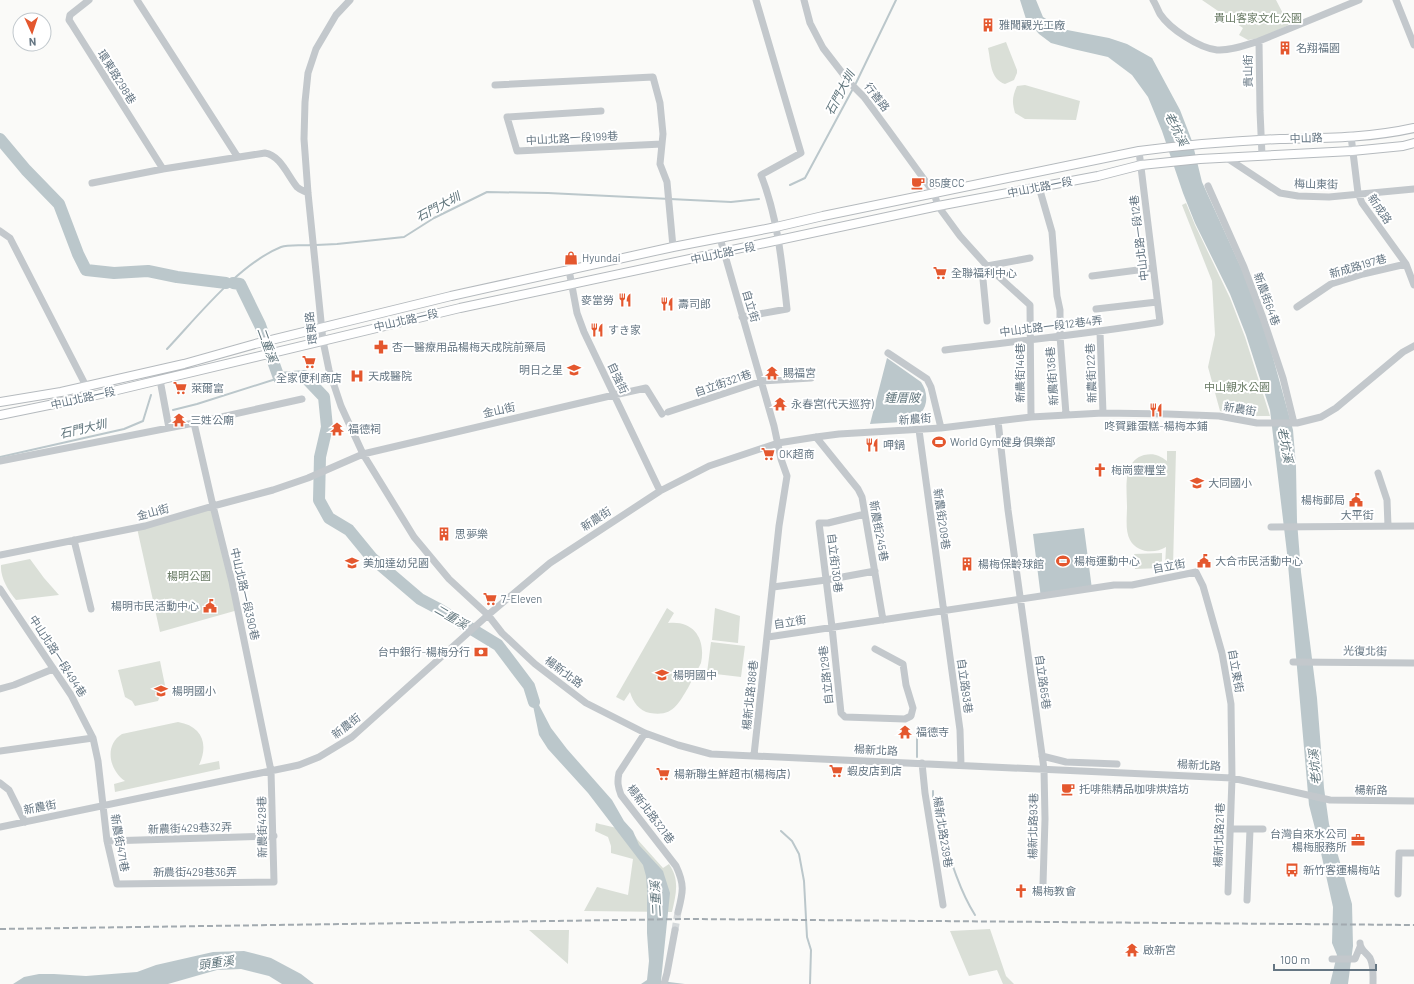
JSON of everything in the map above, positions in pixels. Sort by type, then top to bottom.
[{"type":"main road","name":"中山路","points":[[1166,148],[1262,140],[1351,136],[1414,128]]},
{"type":"main road","name":"中山路","points":[[1171,161],[1352,151],[1403,146],[1414,143]]},
{"type":"main road","name":"中山北路一段","points":[[3,402],[86,386],[184,364],[255,344],[451,296],[673,247],[776,228],[823,216],[934,193],[1139,152],[1166,148]]},
{"type":"main road","name":"中山北路一段","points":[[4,414],[88,397],[460,308],[938,206],[1098,176],[1141,165],[1171,161]]},
{"type":"main road","points":[[3,402],[4,414]]},
{"type":"street","name":"環東路298巷","points":[[89,0],[70,15],[71,23],[163,169]]},
{"type":"street","points":[[137,0],[237,156]]},
{"type":"street","name":"環東路","points":[[350,0],[336,15],[316,49],[308,73],[305,102],[304,139],[308,194],[323,341],[329,370],[341,406],[363,454],[414,537],[449,579],[488,615]]},
{"type":"street","points":[[742,317],[787,309],[779,241],[767,189],[761,175],[801,153],[756,0]]},
{"type":"street","name":"行善路","points":[[804,0],[810,23],[819,42],[857,89],[934,193],[938,206],[960,236],[987,266],[1030,305]]},
{"type":"street","name":"貴山街","points":[[1153,0],[1161,15],[1172,26],[1199,45],[1217,50],[1259,42],[1262,155]]},
{"type":"street","points":[[1259,42],[1359,0]]},
{"type":"street","points":[[1396,0],[1414,45]]},
{"type":"street","points":[[494,85],[653,77],[660,103],[663,134],[660,164],[669,192],[673,247]]},
{"type":"street","name":"中山北路一段199巷","points":[[600,111],[507,117],[517,151],[662,144]]},
{"type":"street","name":"新成路","points":[[1351,136],[1358,194],[1362,203],[1406,264],[1414,285]]},
{"type":"street","name":"中山北路一段12巷","points":[[1139,152],[1160,322]]},
{"type":"street","points":[[92,183],[237,156],[265,153],[276,158],[299,188],[308,194]]},
{"type":"street","name":"梅山東街","points":[[1227,158],[1280,193],[1298,196],[1329,197],[1414,189]]},
{"type":"street","name":"新農街64巷","points":[[1208,186],[1244,267],[1263,318],[1283,378],[1294,423]]},
{"type":"street","name":"新農街136巷","points":[[1039,187],[1052,232],[1057,296],[1060,310],[1060,336],[1066,414]]},
{"type":"street","points":[[0,231],[10,238],[86,386],[88,397]]},
{"type":"street","name":"自立街","points":[[720,238],[762,382],[781,459],[787,476],[779,526],[768,637],[1114,585],[1132,585],[1196,572]]},
{"type":"street","points":[[987,321],[982,270],[987,266],[1030,258]]},
{"type":"street","name":"新成路197巷","points":[[1297,307],[1331,284],[1363,274],[1406,264]]},
{"type":"street","points":[[1092,276],[1153,268]]},
{"type":"street","name":"自強街","points":[[569,270],[577,313],[584,332],[660,491]]},
{"type":"street","points":[[1096,309],[1157,302]]},
{"type":"street","name":"新農街146巷","points":[[1030,305],[1031,417]]},
{"type":"street","name":"中山北路一段12巷4弄","points":[[945,350],[1100,332],[1160,322]]},
{"type":"street","name":"新農街122巷","points":[[1100,332],[1103,413]]},
{"type":"street","points":[[1294,423],[1321,417],[1336,408],[1403,352],[1414,346]]},
{"type":"street","points":[[888,353],[927,379],[931,387],[941,428]]},
{"type":"street","name":"自立街321巷","points":[[665,413],[762,382],[811,378]]},
{"type":"street","points":[[160,380],[161,392],[169,428]]},
{"type":"street","name":"金山街","points":[[0,555],[145,526],[273,490],[308,478],[363,454],[646,388],[665,413]]},
{"type":"street","points":[[0,461],[194,423],[302,399]]},
{"type":"street","name":"新農街","points":[[0,827],[299,765],[319,757],[352,737],[488,615],[550,562],[660,491],[709,466],[778,443],[839,434],[920,430],[1066,414],[1103,413],[1219,416],[1257,423],[1294,423]]},
{"type":"street","name":"自立路65巷","points":[[998,421],[1008,510],[1044,769]]},
{"type":"street","name":"中山北路一段390巷","points":[[194,423],[232,582],[271,770]]},
{"type":"street","name":"新農街209巷","points":[[920,430],[944,610]]},
{"type":"street","name":"新農街245巷","points":[[816,437],[858,489],[862,498],[883,620]]},
{"type":"street","points":[[1378,473],[1387,500],[1388,526]]},
{"type":"street","name":"自立街130巷","points":[[832,627],[819,523],[828,523],[865,514]]},
{"type":"street","name":"大平街","points":[[1271,527],[1414,526]]},
{"type":"street","points":[[74,540],[91,609]]},
{"type":"street","points":[[773,587],[826,580],[875,571]]},
{"type":"street","name":"自立東街","points":[[1196,572],[1203,586],[1222,653],[1231,704],[1232,778]]},
{"type":"street","name":"中山北路一段494巷","points":[[0,589],[71,695],[93,738],[98,761],[103,806]]},
{"type":"street","name":"自立路93巷","points":[[944,610],[960,730],[961,765]]},
{"type":"street","name":"楊新北路","points":[[488,615],[502,633],[535,664],[586,703],[645,733],[678,745],[711,754],[1232,778],[1304,795],[1328,799]]},
{"type":"street","name":"自立路129巷","points":[[832,627],[841,713],[845,717],[896,720],[905,719],[911,716],[913,708],[906,685],[902,664],[875,649]]},
{"type":"street","name":"楊新北路188巷","points":[[754,755],[768,637]]},
{"type":"street","name":"光復北街","points":[[1295,662],[1414,663]]},
{"type":"street","points":[[0,689],[54,669]]},
{"type":"street","name":"楊新北路321巷","points":[[645,733],[619,773],[617,780],[618,787],[621,795],[676,866],[682,880],[682,892],[678,912]]},
{"type":"street","points":[[0,751],[93,738]]},
{"type":"street","points":[[1042,756],[1066,762],[1117,764]]},
{"type":"street","name":"楊新北路239巷","points":[[922,763],[925,793],[943,905]]},
{"type":"street","name":"楊新北路93巷","points":[[1043,884],[1045,819],[1044,769]]},
{"type":"street","name":"新農街429巷","points":[[271,770],[274,836],[274,882]]},
{"type":"street","name":"楊新北路21巷","points":[[1228,892],[1232,778]]},
{"type":"street","points":[[0,783],[9,790],[25,822]]},
{"type":"street","name":"楊新路","points":[[1328,799],[1414,801]]},
{"type":"street","name":"新農街471巷","points":[[103,806],[107,841],[117,884]]},
{"type":"street","points":[[1230,829],[1264,829]]},
{"type":"street","points":[[1247,900],[1250,830]]},
{"type":"street","name":"新農街429巷32弄","points":[[107,841],[274,836]]},
{"type":"street","points":[[1398,894],[1399,853],[1414,853]]},
{"type":"street","name":"新農街429巷36弄","points":[[117,884],[274,882]]},
{"type":"street","points":[[664,984],[675,930]]},
{"type":"street","points":[[1332,959],[1355,959],[1360,945],[1370,958],[1373,984]]},
{"type":"green space","name":"貴山客家文化公園","points":[[1202,0],[1276,0],[1289,25],[1260,38],[1248,40],[1239,35],[1243,28]]},
{"type":"green space","points":[[1006,42],[1017,73],[1014,80],[1005,84],[1000,82],[994,74],[988,48]]},
{"type":"green space","points":[[1025,85],[1080,101],[1076,120],[1025,119],[1015,113],[1013,96],[1015,90],[1017,86]]},
{"type":"green space","name":"中山親水公園","points":[[1186,203],[1230,298],[1245,337],[1270,416],[1250,416],[1220,411],[1208,367],[1215,335],[1212,281],[1182,205]]},
{"type":"green space","points":[[1167,451],[1176,451],[1173,567],[1165,567],[1166,547],[1157,551],[1142,550],[1133,544],[1127,532],[1127,477],[1132,463],[1137,458],[1148,454],[1156,455],[1167,461]]},
{"type":"green space","name":"楊明公園","points":[[213,506],[238,610],[160,632],[137,528]]},
{"type":"green space","points":[[1162,553],[1162,568],[1135,569],[1134,554]]},
{"type":"green space","points":[[30,559],[59,595],[16,600],[7,588],[3,579],[1,565]]},
{"type":"green space","points":[[667,608],[674,613],[668,623],[677,623],[691,628],[700,639],[702,654],[701,663],[678,704],[669,711],[658,714],[646,712],[637,706],[630,692],[624,701],[616,697]]},
{"type":"green space","points":[[715,608],[740,616],[738,643],[712,640]]},
{"type":"green space","points":[[711,642],[745,646],[741,677],[707,673]]},
{"type":"green space","points":[[160,661],[166,690],[160,696],[158,701],[135,706],[132,701],[125,697],[118,670]]},
{"type":"green space","points":[[178,722],[193,727],[201,737],[203,750],[199,765],[219,761],[220,769],[115,792],[114,784],[125,781],[115,771],[112,764],[111,751],[116,739],[122,734]]},
{"type":"green space","points":[[596,823],[631,833],[663,868],[669,864],[676,881],[676,893],[672,912],[584,911],[597,887],[628,895],[633,859],[611,853],[611,846],[608,837],[595,831]]},
{"type":"green space","points":[[990,929],[1006,976],[1014,984],[1003,984],[997,970],[969,976],[950,931]]},
{"type":"green space","points":[[529,930],[569,930],[568,964]]},
{"type":"water","name":"老坑溪","points":[[1020,0],[1036,0],[1043,17],[1062,29],[1109,38],[1127,44],[1152,58],[1180,110],[1192,141],[1202,182],[1243,272],[1267,336],[1293,430],[1301,572],[1317,698],[1324,788],[1329,824],[1352,904],[1353,946],[1348,984],[1330,984],[1337,955],[1332,943],[1333,907],[1309,805],[1287,553],[1270,410],[1246,335],[1230,294],[1195,223],[1162,131],[1148,97],[1132,75],[1108,57],[1051,43],[1039,34],[1026,19]]},
{"type":"water","name":"鍾厝陂","points":[[887,358],[921,382],[925,391],[926,402],[923,410],[911,419],[870,424]]},
{"type":"water","name":"楊梅運動中心","points":[[1084,528],[1092,589],[1041,598],[1033,534]]},
{"type":"water","points":[[529,686],[551,728],[567,749],[612,800],[624,821],[633,831],[639,845],[663,871],[670,893],[661,981],[685,984],[641,984],[647,980],[649,961],[647,933],[647,889],[643,865],[588,793],[548,749],[539,735]]},
{"type":"water","name":"頭重溪","points":[[244,951],[271,958],[301,974],[314,984],[282,984],[269,976],[241,969],[217,970],[168,984],[13,984],[24,977],[39,974],[86,976],[137,972],[156,965],[213,952]]},
{"type":"waterway","name":"石門大圳","points":[[790,185],[805,178],[856,83],[896,0]]},
{"type":"waterway","name":"二重溪","points":[[0,139],[26,170],[59,204],[78,254],[86,270],[114,273],[148,271],[177,277],[226,283]]},
{"type":"waterway","name":"石門大圳","points":[[316,245],[404,237],[434,218],[487,192],[548,193],[731,202],[759,199]]},
{"type":"waterway","name":"石門大圳","points":[[167,349],[220,292],[250,265],[281,247],[312,245]]},
{"type":"waterway","name":"二重溪","points":[[233,283],[240,284],[260,325],[279,378],[304,376],[324,397],[327,427],[320,457],[319,500],[329,518],[349,530],[372,558],[420,599],[498,645],[529,686],[534,702]]},
{"type":"waterway","points":[[173,410],[279,378]]},
{"type":"waterway","name":"石門大圳","points":[[0,457],[124,429],[143,421],[151,395]]},
{"type":"waterway","points":[[917,737],[917,757]]},
{"type":"waterway","points":[[933,791],[933,803],[956,875],[975,915]]},
{"type":"waterway","points":[[781,831],[792,841],[799,854],[804,881],[807,937],[811,950],[810,984]]},
{"type":"tunnel","points":[[675,930],[678,912]]},
{"type":"railway","points":[[0,929],[688,919],[1414,925]]},
{"type":"place","name":"雅聞觀光工廠","points":[[988,25]]},
{"type":"place","name":"名翔福園","points":[[1285,48]]},
{"type":"place","name":"85度CC","points":[[918,183]]},
{"type":"place","name":"Hyundai","points":[[571,258]]},
{"type":"place","name":"全聯福利中心","points":[[940,273]]},
{"type":"place","name":"麥當勞","points":[[625,300]]},
{"type":"place","name":"壽司郎","points":[[667,304]]},
{"type":"place","name":"すき家","points":[[597,330]]},
{"type":"place","name":"杏一醫療用品楊梅天成院前藥局","points":[[381,347]]},
{"type":"place","name":"全家便利商店","points":[[309,362]]},
{"type":"place","name":"明日之星","points":[[574,370]]},
{"type":"place","name":"賜福宮","points":[[772,373]]},
{"type":"place","name":"天成醫院","points":[[357,376]]},
{"type":"place","name":"萊爾富","points":[[180,388]]},
{"type":"place","name":"永春宮(代天巡狩)","points":[[780,404]]},
{"type":"place","name":"咚賀雞蛋糕-楊梅本鋪","points":[[1156,410]]},
{"type":"place","name":"三姓公廟","points":[[179,420]]},
{"type":"place","name":"福德祠","points":[[337,429]]},
{"type":"place","name":"World Gym健身俱樂部","points":[[939,442]]},
{"type":"place","name":"呷鍋","points":[[872,445]]},
{"type":"place","name":"OK超商","points":[[768,454]]},
{"type":"place","name":"梅崗靈糧堂","points":[[1100,470]]},
{"type":"place","name":"大同國小","points":[[1197,483]]},
{"type":"place","name":"楊梅郵局","points":[[1356,500]]},
{"type":"place","name":"思夢樂","points":[[444,534]]},
{"type":"place","name":"楊梅運動中心","points":[[1063,561]]},
{"type":"place","name":"大合市民活動中心","points":[[1204,561]]},
{"type":"place","name":"美加達幼兒園","points":[[352,563]]},
{"type":"place","name":"楊梅保齡球館","points":[[967,564]]},
{"type":"place","name":"7-Eleven","points":[[490,599]]},
{"type":"place","name":"楊明市民活動中心","points":[[210,606]]},
{"type":"place","name":"台中銀行-楊梅分行","points":[[481,652]]},
{"type":"place","name":"楊明國中","points":[[662,675]]},
{"type":"place","name":"楊明國小","points":[[161,691]]},
{"type":"place","name":"福德寺","points":[[905,732]]},
{"type":"place","name":"蝦皮店到店","points":[[836,771]]},
{"type":"place","name":"楊新聯生鮮超市(楊梅店)","points":[[663,774]]},
{"type":"place","name":"托啡熊精品咖啡烘焙坊","points":[[1068,789]]},
{"type":"place","name":"台灣自來水公司 楊梅服務所","points":[[1358,840]]},
{"type":"place","name":"新竹客運楊梅站","points":[[1292,870]]},
{"type":"place","name":"楊梅教會","points":[[1021,891]]},
{"type":"place","name":"啟新宮","points":[[1132,950]]}]
